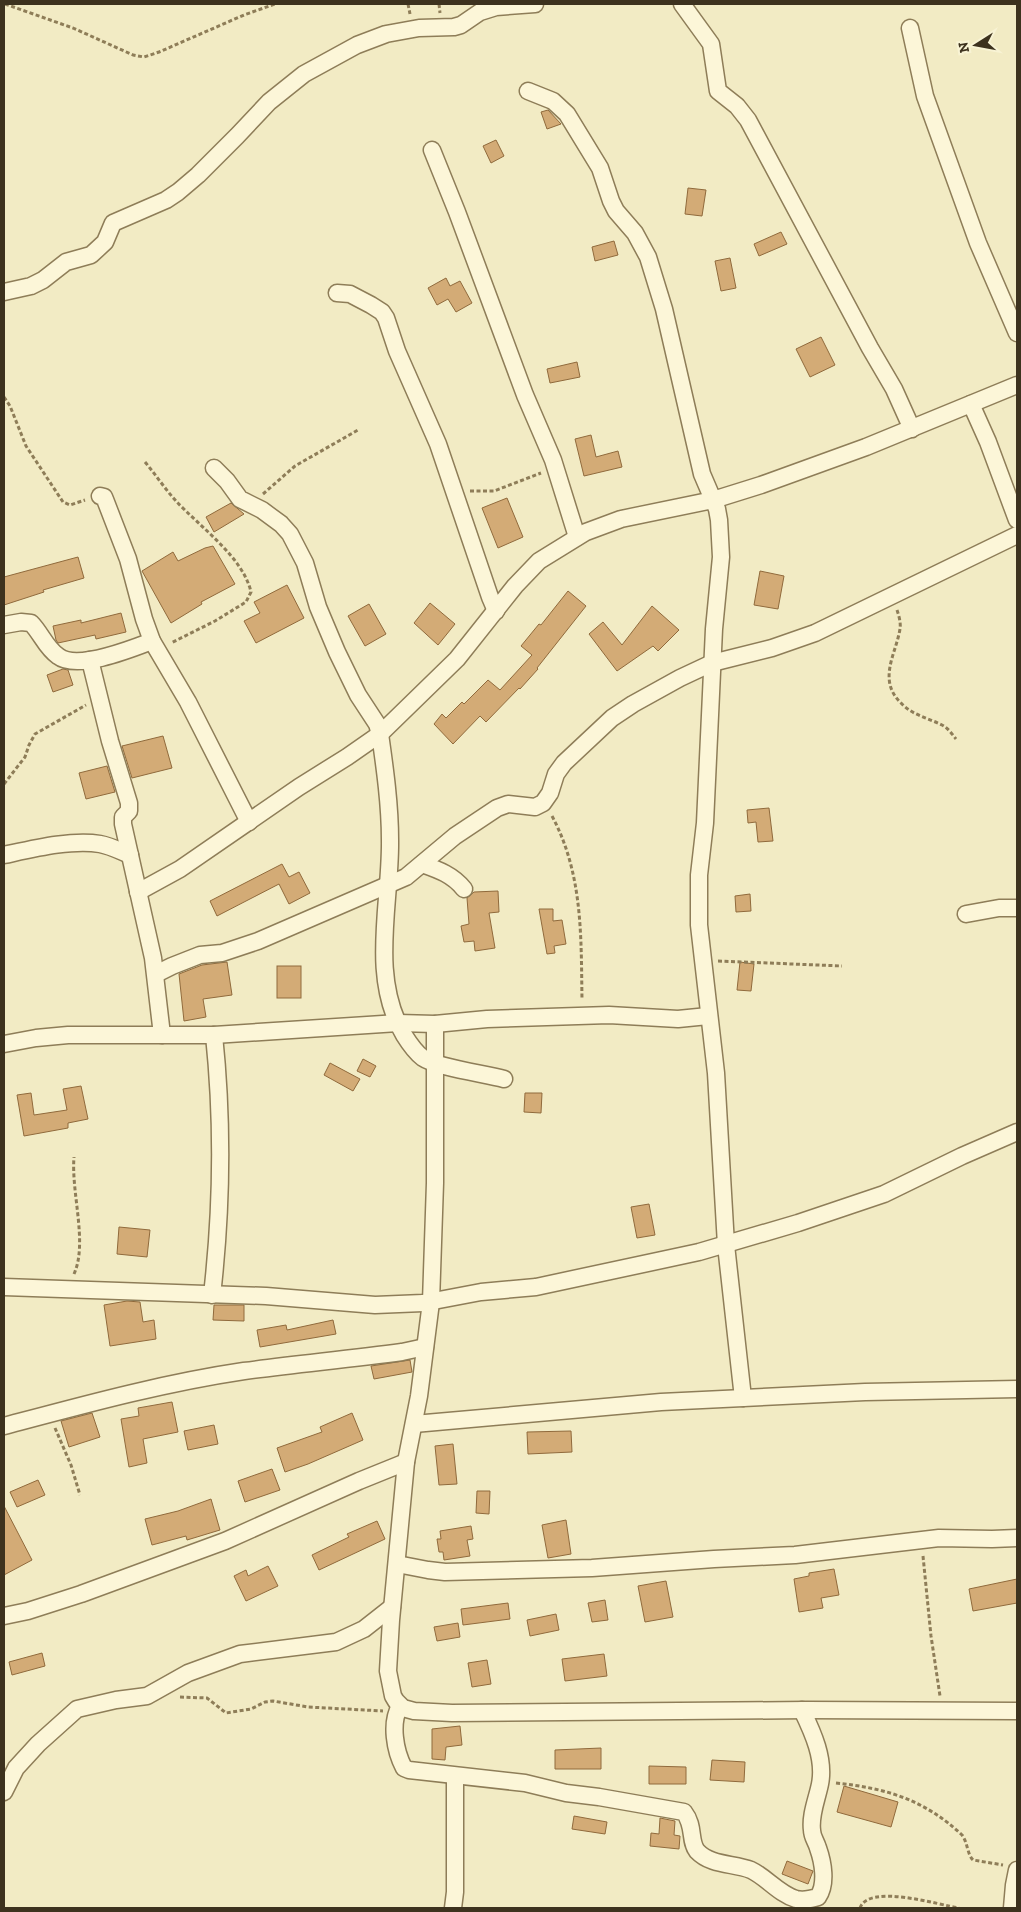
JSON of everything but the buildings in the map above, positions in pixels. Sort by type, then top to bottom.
[{"type":"street","points":[[4,292],[31,286],[43,280],[66,262],[91,256],[105,242],[113,223],[166,200],[178,192],[198,175],[269,102],[304,74],[357,44],[386,34],[419,28],[454,27],[461,25],[480,12],[496,6],[535,4]]},
{"type":"street","points":[[682,4],[711,44],[718,91],[737,106],[748,120],[870,348],[894,389],[912,429]]},
{"type":"street","points":[[910,28],[926,96],[962,201],[1017,334]]},
{"type":"street","points":[[528,91],[553,101],[567,114],[600,168],[616,211],[635,233],[648,257],[664,309],[699,461],[719,520],[721,557],[712,663],[707,794],[698,897],[702,960],[718,1103],[726,1245],[743,1398]]},
{"type":"street","points":[[432,150],[525,395],[557,472],[577,537]]},
{"type":"street","points":[[337,293],[350,294],[382,312],[386,318],[397,351],[433,431],[496,611]]},
{"type":"street","points":[[138,892],[180,869],[380,734],[457,659],[515,586],[539,560],[577,537],[621,519],[713,500],[797,472],[912,429],[1017,385]]},
{"type":"street","points":[[971,404],[988,442],[1017,520]]},
{"type":"street","points":[[214,468],[227,481],[240,499],[258,507],[290,534],[308,573],[318,607],[336,652],[358,695],[377,724],[380,734],[390,819],[390,856],[384,927],[385,959],[389,994],[398,1023],[410,1044],[425,1059],[504,1079]]},
{"type":"street","points":[[100,496],[104,497],[119,536],[144,620],[154,645],[192,709],[249,822]]},
{"type":"street","points":[[156,974],[200,956],[222,953],[258,941],[406,877],[455,836],[497,808],[508,804],[535,807],[543,803],[550,793],[560,769],[612,718],[632,704],[712,663],[772,648],[846,618],[1017,536]]},
{"type":"street","points":[[4,625],[21,622],[31,623],[38,629],[51,651],[59,658],[68,661],[90,660],[154,645]]},
{"type":"street","points":[[90,660],[111,746],[129,803],[129,810],[123,820],[156,974],[162,1036]]},
{"type":"street","points":[[4,855],[63,845],[94,843],[113,847],[130,855]]},
{"type":"street","points":[[422,864],[456,879],[464,890]]},
{"type":"street","points":[[966,914],[999,908],[1017,908]]},
{"type":"street","points":[[4,1044],[68,1035],[214,1035],[398,1023],[435,1024],[487,1019],[609,1014],[678,1019],[708,1016]]},
{"type":"street","points":[[435,1024],[435,1183],[431,1302],[414,1424],[406,1462],[398,1564],[392,1607],[388,1671],[390,1687],[398,1709],[394,1722],[395,1736],[398,1753],[404,1768],[455,1776],[525,1783],[566,1793],[684,1812],[690,1822],[694,1844],[699,1853],[714,1861],[737,1865],[752,1871],[794,1898],[804,1900],[818,1897],[822,1891],[824,1880],[822,1863],[812,1836],[811,1826],[820,1782],[820,1759],[816,1743],[802,1710]]},
{"type":"street","points":[[212,1295],[218,1233],[220,1167],[220,1123],[214,1035]]},
{"type":"street","points":[[4,1287],[266,1296],[375,1305],[431,1302],[481,1292],[536,1287],[726,1245],[798,1223],[884,1194],[1017,1132]]},
{"type":"street","points":[[4,1426],[243,1371],[402,1352],[425,1346]]},
{"type":"street","points":[[414,1424],[661,1402],[866,1392],[1017,1389]]},
{"type":"street","points":[[4,1616],[28,1611],[81,1594],[225,1541],[406,1462]]},
{"type":"street","points":[[398,1564],[445,1572],[551,1570],[795,1555],[952,1538],[992,1540],[1017,1538]]},
{"type":"street","points":[[4,1792],[16,1768],[32,1750],[77,1709],[146,1696],[188,1673],[240,1654],[336,1642],[364,1629],[392,1607]]},
{"type":"street","points":[[398,1709],[452,1713],[802,1710],[1017,1711]]},
{"type":"street","points":[[453,1908],[455,1892],[455,1776]]},
{"type":"street","points":[[1012,1868],[1014,1885],[1012,1908]]},
{"type":"path","points":[[5,4],[73,28],[133,55],[144,57],[275,4]]},
{"type":"path","points":[[4,397],[10,406],[26,446],[64,502],[68,505],[73,505],[100,496]]},
{"type":"path","points":[[251,504],[295,466],[358,430]]},
{"type":"path","points":[[145,462],[176,500],[236,561],[249,584],[251,592],[246,602],[215,621],[175,642],[154,645]]},
{"type":"path","points":[[453,486],[478,492],[494,491],[538,474],[557,472]]},
{"type":"path","points":[[890,596],[900,624],[890,666],[889,680],[892,689],[901,704],[920,716],[942,725],[956,738]]},
{"type":"path","points":[[4,784],[25,757],[35,734],[98,697]]},
{"type":"path","points":[[543,803],[557,826],[574,872],[582,937],[583,1016]]},
{"type":"path","points":[[702,960],[842,966]]},
{"type":"path","points":[[65,1290],[76,1270],[79,1257],[79,1227],[73,1182],[74,1157]]},
{"type":"path","points":[[47,1415],[72,1465],[80,1495]]},
{"type":"path","points":[[921,1541],[931,1636],[943,1711]]},
{"type":"path","points":[[172,1697],[207,1698],[226,1712],[251,1709],[265,1702],[274,1701],[308,1707],[398,1709]]},
{"type":"path","points":[[820,1782],[863,1786],[911,1799],[962,1835],[966,1841],[970,1857],[973,1860],[1012,1868]]},
{"type":"path","points":[[860,1908],[870,1898],[888,1896],[959,1908]]}]
